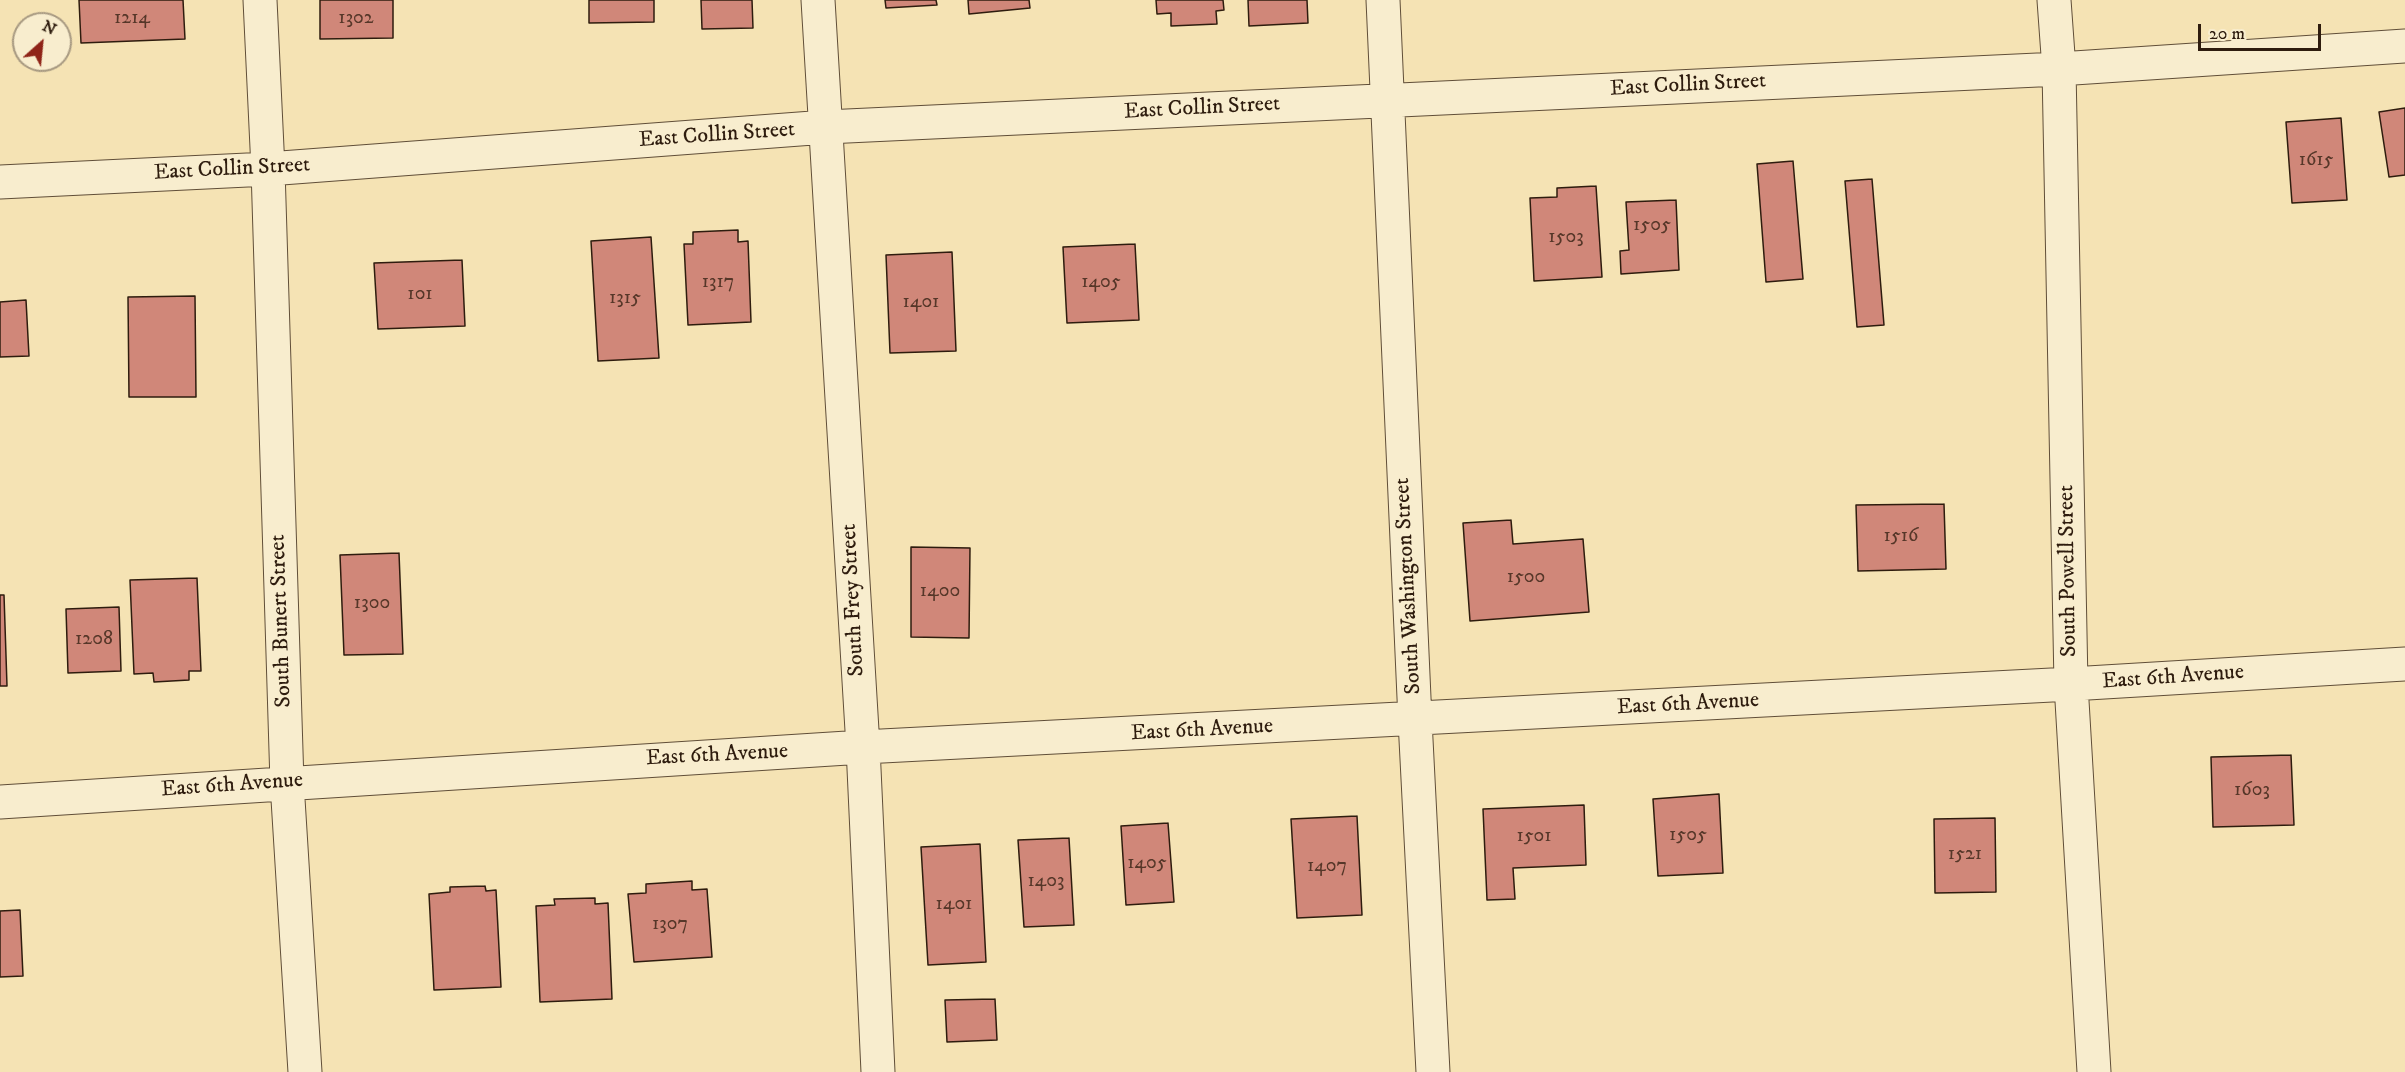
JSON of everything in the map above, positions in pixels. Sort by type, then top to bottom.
[{"type":"street","name":"South Bunert Street","points":[[260,0],[268,170],[287,783],[304,1072]]},
{"type":"street","name":"South Frey Street","points":[[819,0],[863,747],[878,1072]]},
{"type":"street","name":"South Washington Street","points":[[1383,0],[1433,1072]]},
{"type":"street","name":"South Powell Street","points":[[2054,0],[2059,69],[2071,684],[2094,1072]]},
{"type":"street","name":"East Collin Street","points":[[0,182],[268,170],[826,128],[2059,69],[2405,46]]},
{"type":"street","name":"East 6th Avenue","points":[[0,802],[863,747],[1415,720],[2405,664]]},
{"type":"building","points":[[79,0],[183,0],[185,39],[81,43]]},
{"type":"building","points":[[320,0],[393,0],[393,38],[320,39]]},
{"type":"building","points":[[589,0],[654,0],[654,22],[589,23]]},
{"type":"building","points":[[701,0],[752,0],[753,28],[702,29]]},
{"type":"building","points":[[885,0],[936,0],[937,5],[886,8]]},
{"type":"building","points":[[968,0],[1029,0],[1030,8],[969,14]]},
{"type":"building","points":[[1156,0],[1223,0],[1224,10],[1216,11],[1217,24],[1171,26],[1171,13],[1157,14]]},
{"type":"building","points":[[1248,0],[1307,0],[1308,23],[1249,26]]},
{"type":"building","points":[[2405,108],[2405,175],[2389,177],[2379,112]]},
{"type":"building","points":[[2341,118],[2347,200],[2292,203],[2286,122]]},
{"type":"building","points":[[1793,161],[1803,279],[1766,282],[1757,164]]},
{"type":"building","points":[[1872,179],[1884,325],[1857,327],[1845,181]]},
{"type":"building","points":[[1596,186],[1602,277],[1534,281],[1530,198],[1557,197],[1557,188]]},
{"type":"building","points":[[1676,200],[1679,270],[1621,274],[1620,251],[1629,250],[1626,202]]},
{"type":"building","points":[[738,230],[738,242],[748,241],[751,322],[688,325],[684,244],[693,244],[693,232]]},
{"type":"building","points":[[651,237],[659,358],[598,361],[591,241]]},
{"type":"building","points":[[1135,244],[1139,320],[1067,323],[1063,247]]},
{"type":"building","points":[[952,252],[956,351],[890,353],[886,255]]},
{"type":"building","points":[[462,260],[465,326],[378,329],[374,263]]},
{"type":"building","points":[[195,296],[196,397],[129,397],[128,297]]},
{"type":"building","points":[[26,300],[29,356],[0,357],[0,302]]},
{"type":"building","points":[[1944,504],[1946,569],[1858,571],[1856,505]]},
{"type":"building","points":[[1511,520],[1513,544],[1583,539],[1589,612],[1470,621],[1463,523]]},
{"type":"building","points":[[911,547],[970,548],[969,638],[911,637]]},
{"type":"building","points":[[399,553],[403,654],[344,655],[340,555]]},
{"type":"building","points":[[197,578],[201,671],[189,671],[189,680],[154,682],[153,673],[134,674],[130,580]]},
{"type":"building","points":[[0,595],[4,595],[7,686],[0,686]]},
{"type":"building","points":[[119,607],[121,671],[68,673],[66,609]]},
{"type":"building","points":[[2291,755],[2294,825],[2213,827],[2211,757]]},
{"type":"building","points":[[1719,794],[1723,873],[1658,876],[1653,799]]},
{"type":"building","points":[[1584,805],[1586,865],[1513,868],[1515,899],[1487,900],[1483,809]]},
{"type":"building","points":[[1357,816],[1362,915],[1297,918],[1291,819]]},
{"type":"building","points":[[1995,818],[1996,892],[1935,893],[1934,819]]},
{"type":"building","points":[[1168,823],[1174,902],[1126,905],[1121,826]]},
{"type":"building","points":[[1069,838],[1074,925],[1024,927],[1018,840]]},
{"type":"building","points":[[980,844],[986,962],[928,965],[921,847]]},
{"type":"building","points":[[692,881],[692,890],[707,889],[712,957],[634,962],[628,894],[646,893],[646,884]]},
{"type":"building","points":[[485,886],[486,891],[496,890],[501,987],[434,990],[429,894],[450,892],[450,887]]},
{"type":"building","points":[[595,898],[595,904],[608,903],[612,999],[540,1002],[536,906],[555,905],[554,899]]},
{"type":"building","points":[[20,910],[23,976],[0,977],[0,911]]},
{"type":"building","points":[[995,999],[997,1040],[947,1042],[945,1000]]}]
